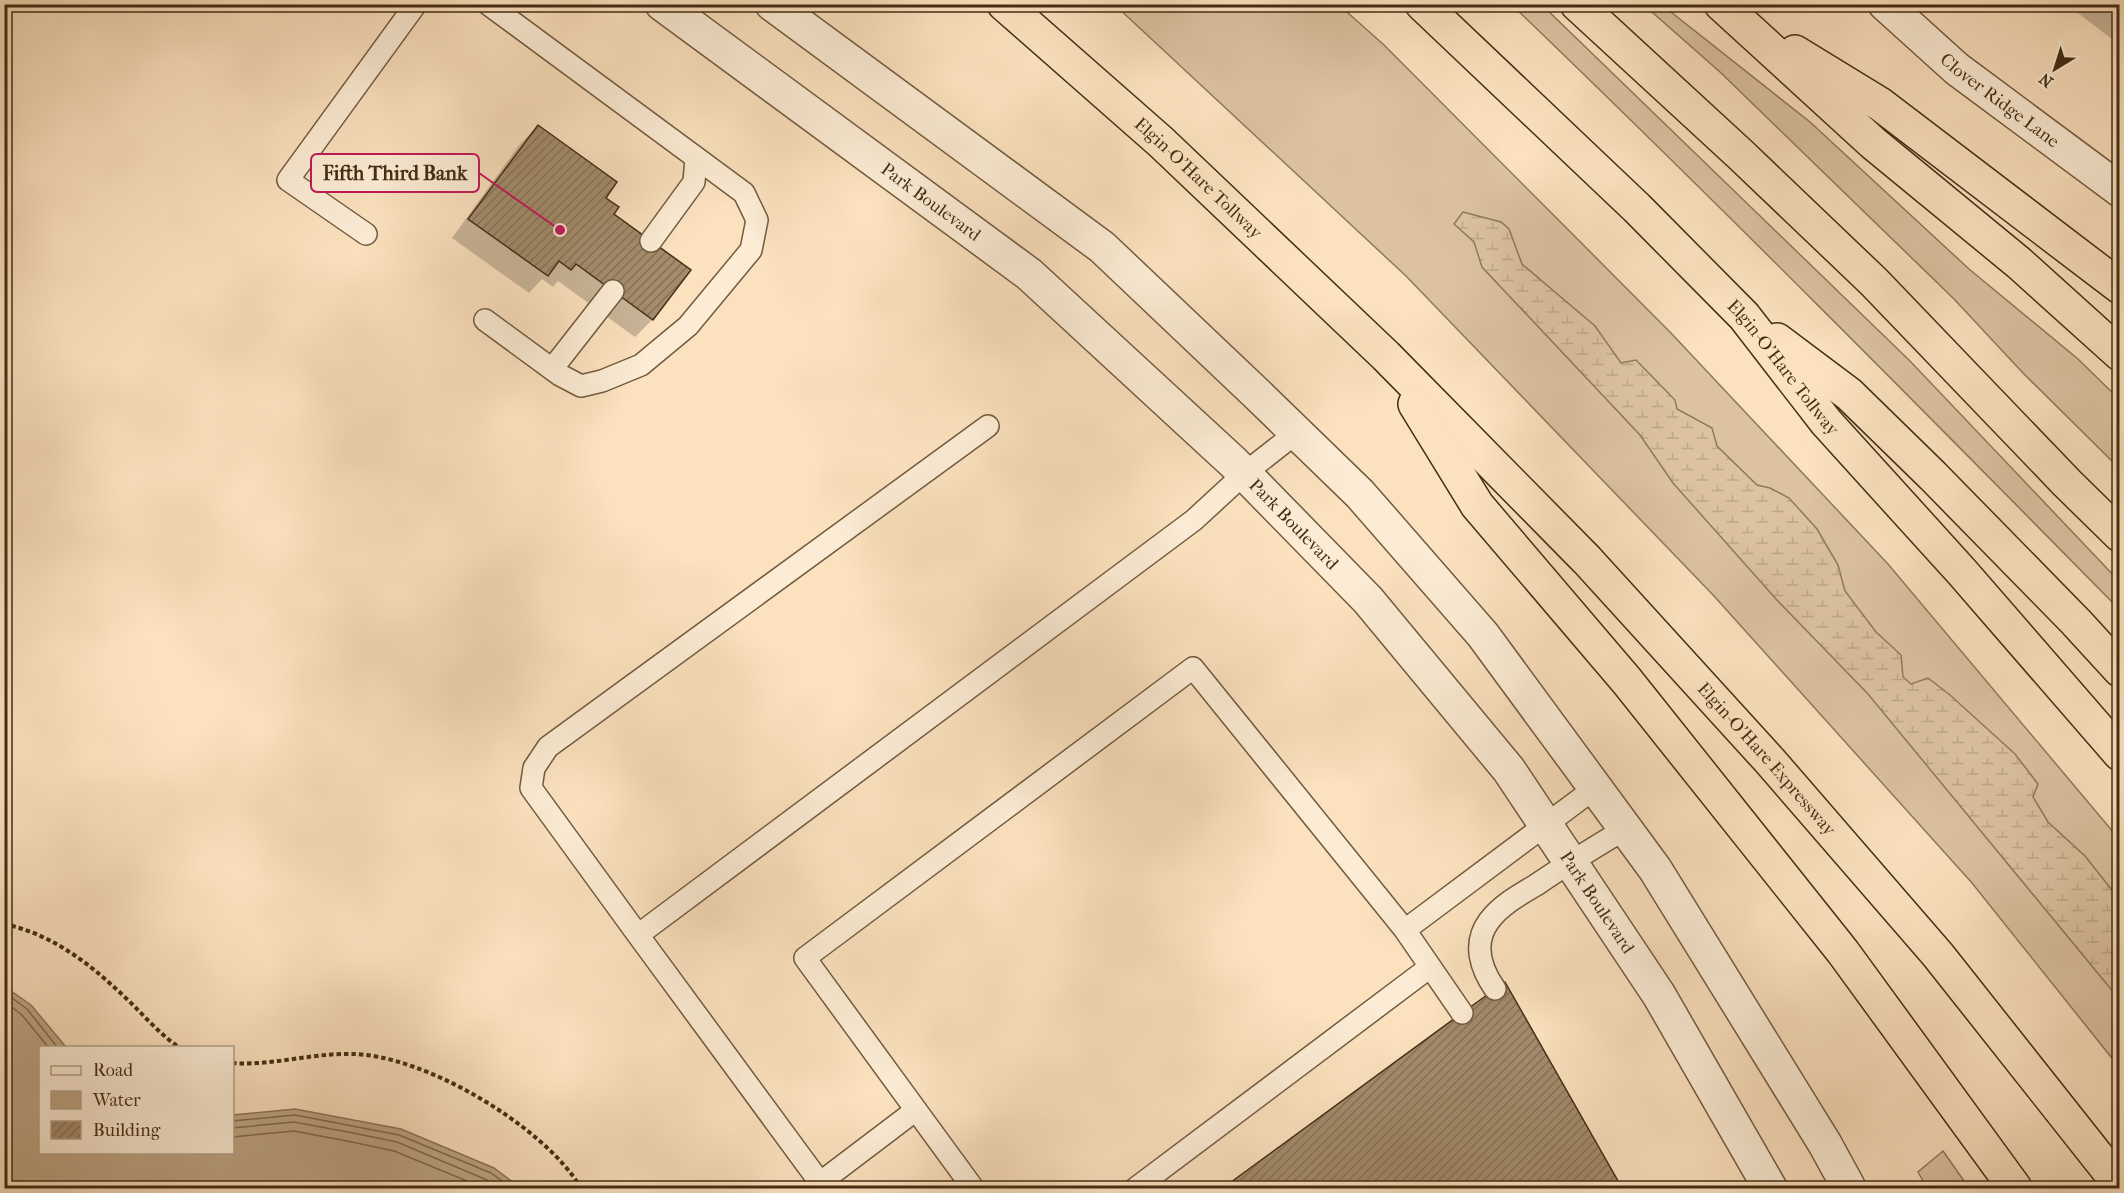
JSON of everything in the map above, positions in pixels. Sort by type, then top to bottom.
[{"type":"highway","name":"Elgin-O'Hare Tollway","points":[[1004,4],[1161,142],[1386,356]]},
{"type":"highway","name":"Elgin-O'Hare Tollway","points":[[1422,4],[1637,208],[1744,316],[1826,422],[1962,572],[2120,754]]},
{"type":"highway","points":[[1577,4],[1741,155],[1874,282],[2120,535]]},
{"type":"highway","points":[[1728,10],[1880,104],[2120,286]]},
{"type":"highway","points":[[1728,10],[1874,143],[2019,263],[2120,354]]},
{"type":"highway","points":[[1744,316],[1849,394],[1933,476],[2120,669]]},
{"type":"highway","name":"Elgin-O'Hare Expressway","points":[[1386,356],[1587,560],[1762,752],[1938,955],[2120,1185]]},
{"type":"highway","points":[[1386,356],[1477,505],[1627,681],[1843,952],[2015,1188]]},
{"type":"street","name":"Park Boulevard","points":[[662,4],[1029,274],[1245,473],[1368,600],[1509,770],[1659,995],[1770,1188]]},
{"type":"street","points":[[772,4],[1102,247],[1360,494],[1483,635],[1655,869],[1825,1144],[1849,1188]]},
{"type":"street","name":"Clover Ridge Lane","points":[[1885,4],[1957,69],[2120,190]]},
{"type":"lane","points":[[366,234],[288,180],[416,4]]},
{"type":"lane","points":[[485,320],[552,369],[581,386],[602,381],[641,365],[688,326],[751,250],[757,220],[744,193],[488,4]]},
{"type":"lane","points":[[651,241],[694,182],[696,158]]},
{"type":"lane","points":[[552,369],[613,291]]},
{"type":"lane","points":[[916,1110],[819,1187],[531,788],[534,768],[548,747],[988,426]]},
{"type":"lane","points":[[638,935],[1194,520],[1245,473],[1296,433]]},
{"type":"lane","points":[[973,1188],[805,958],[1192,669],[1404,930],[1462,1013]]},
{"type":"lane","points":[[1404,930],[1595,788]]},
{"type":"lane","points":[[1495,989],[1484,973],[1480,959],[1481,941],[1488,923],[1503,907],[1570,861],[1625,829]]},
{"type":"lane","points":[[1136,1188],[1430,967]]},
{"type":"path","points":[[4,924],[51,940],[66,948],[97,972],[172,1043],[178,1046]]},
{"type":"path","points":[[234,1063],[265,1063],[304,1057],[351,1054],[387,1058],[405,1064],[454,1084],[496,1109],[553,1154],[581,1188]]},
{"type":"green space","points":[[1115,5],[1339,5],[1384,45],[1670,332],[1888,564],[2119,839],[2119,1067],[1972,883],[1714,596],[1406,276]]},
{"type":"green space","points":[[1512,5],[1542,5],[1910,361],[2119,581],[2119,609],[1742,230]]},
{"type":"green space","points":[[1644,5],[1662,5],[1810,122],[1969,269],[2078,359],[2119,399],[2119,468],[2023,373],[1954,299],[1720,72]]},
{"type":"green space","points":[[1463,212],[1501,222],[1509,229],[1522,264],[1595,326],[1621,363],[1636,360],[1675,400],[1677,409],[1712,428],[1717,446],[1757,485],[1770,488],[1789,498],[1817,529],[1838,565],[1845,591],[1876,632],[1901,655],[1903,677],[1911,684],[1928,678],[2015,754],[2038,784],[2033,797],[2048,822],[2085,856],[2119,899],[2119,999],[1868,694],[1776,599],[1673,483],[1640,435],[1482,267],[1474,242],[1454,224]]},
{"type":"green space","points":[[1943,1151],[1969,1188],[1927,1188],[1918,1172]]},
{"type":"water","points":[[4,986],[31,1005],[65,1046],[39,1046],[39,1154],[234,1154],[234,1115],[295,1109],[401,1129],[494,1168],[521,1188],[5,1188]]},
{"type":"building","points":[[2107,4],[2120,4],[2120,14]]},
{"type":"building","points":[[538,125],[617,182],[606,198],[619,207],[614,214],[691,270],[653,320],[576,264],[571,270],[559,261],[548,276],[468,219]]},
{"type":"building","points":[[1505,982],[1622,1188],[1223,1188],[1462,1013]]},
{"type":"place","name":"Fifth Third Bank","points":[[560,230]]}]
